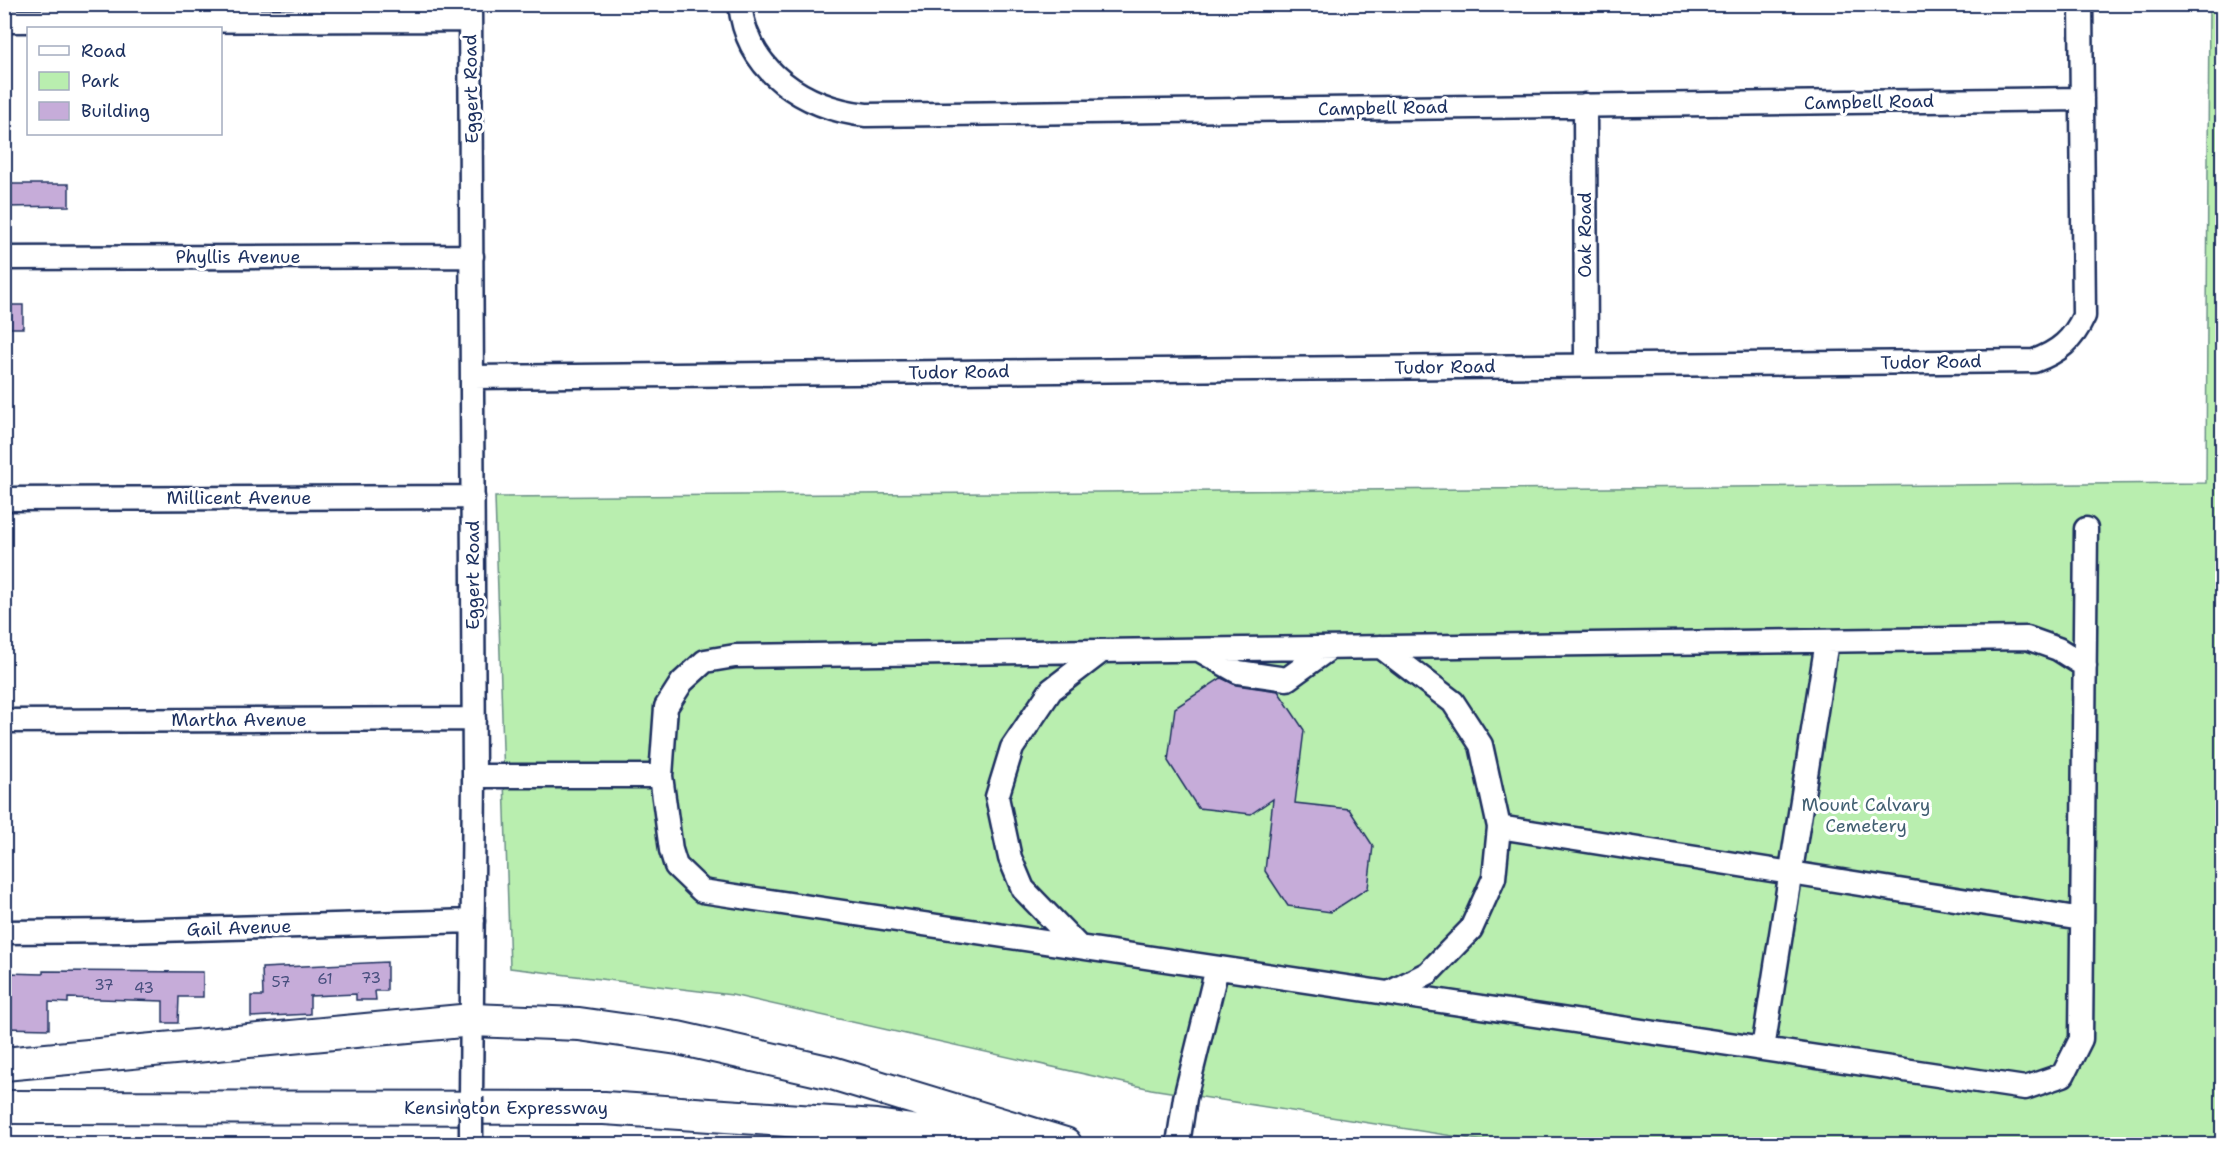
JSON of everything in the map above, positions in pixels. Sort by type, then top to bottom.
[{"type":"highway","points":[[4,1064],[472,1025],[579,1024],[678,1038],[864,1082],[1065,1144]]},
{"type":"highway","name":"Kensington Expressway","points":[[4,1107],[604,1108],[876,1126],[1006,1144]]},
{"type":"street","name":"Campbell Road","points":[[740,4],[751,42],[765,64],[780,81],[798,94],[822,106],[866,115],[2082,99]]},
{"type":"street","name":"Tudor Road","points":[[473,377],[2034,361],[2051,355],[2071,339],[2084,316],[2081,4]]},
{"type":"street","points":[[4,21],[470,12]]},
{"type":"street","name":"Eggert Road","points":[[470,12],[474,719],[471,1144]]},
{"type":"street","name":"Oak Road","points":[[1585,105],[1586,365]]},
{"type":"street","name":"Phyllis Avenue","points":[[4,258],[472,256]]},
{"type":"street","name":"Millicent Avenue","points":[[4,499],[473,497]]},
{"type":"street","points":[[2085,666],[2058,649],[2027,638],[747,656],[705,661],[682,682],[666,707],[661,776],[671,850],[676,866],[702,891],[2025,1088],[2063,1075],[2081,1039],[2085,666],[2086,529]]},
{"type":"street","points":[[1763,1049],[1827,641]]},
{"type":"street","points":[[1381,647],[1453,702],[1459,711],[1481,746],[1499,827],[1494,878],[1471,930],[1428,973],[1389,993]]},
{"type":"street","points":[[1199,650],[1238,672],[1287,679],[1330,648]]},
{"type":"street","points":[[1079,947],[1023,889],[1010,858],[997,796],[1012,748],[1051,690],[1102,651]]},
{"type":"street","name":"Martha Avenue","points":[[4,721],[474,719]]},
{"type":"street","points":[[474,776],[661,776]]},
{"type":"street","points":[[1499,827],[2082,919]]},
{"type":"street","name":"Gail Avenue","points":[[4,932],[125,932],[473,921]]},
{"type":"street","points":[[1178,1144],[1185,1098],[1217,968]]},
{"type":"green space","name":"Mount Calvary Cemetery","points":[[2209,5],[2222,5],[2222,1144],[1504,1144],[1151,1089],[732,995],[510,968],[495,497],[2206,483]]},
{"type":"building","points":[[4,184],[69,184],[69,206],[4,207]]},
{"type":"building","points":[[4,305],[23,305],[23,328],[4,328]]},
{"type":"building","points":[[1221,678],[1236,685],[1278,691],[1304,730],[1295,803],[1349,809],[1373,846],[1368,888],[1331,912],[1288,906],[1265,871],[1273,799],[1251,814],[1198,808],[1168,761],[1175,708]]},
{"type":"building","points":[[387,962],[387,991],[375,991],[376,1000],[356,1000],[356,994],[310,996],[310,1014],[251,1017],[251,996],[263,996],[262,968]]},
{"type":"building","points":[[43,971],[203,972],[203,997],[179,997],[178,1023],[163,1023],[163,1001],[68,998],[68,1003],[49,1002],[49,1029],[4,1028],[6,973],[43,974]]}]
